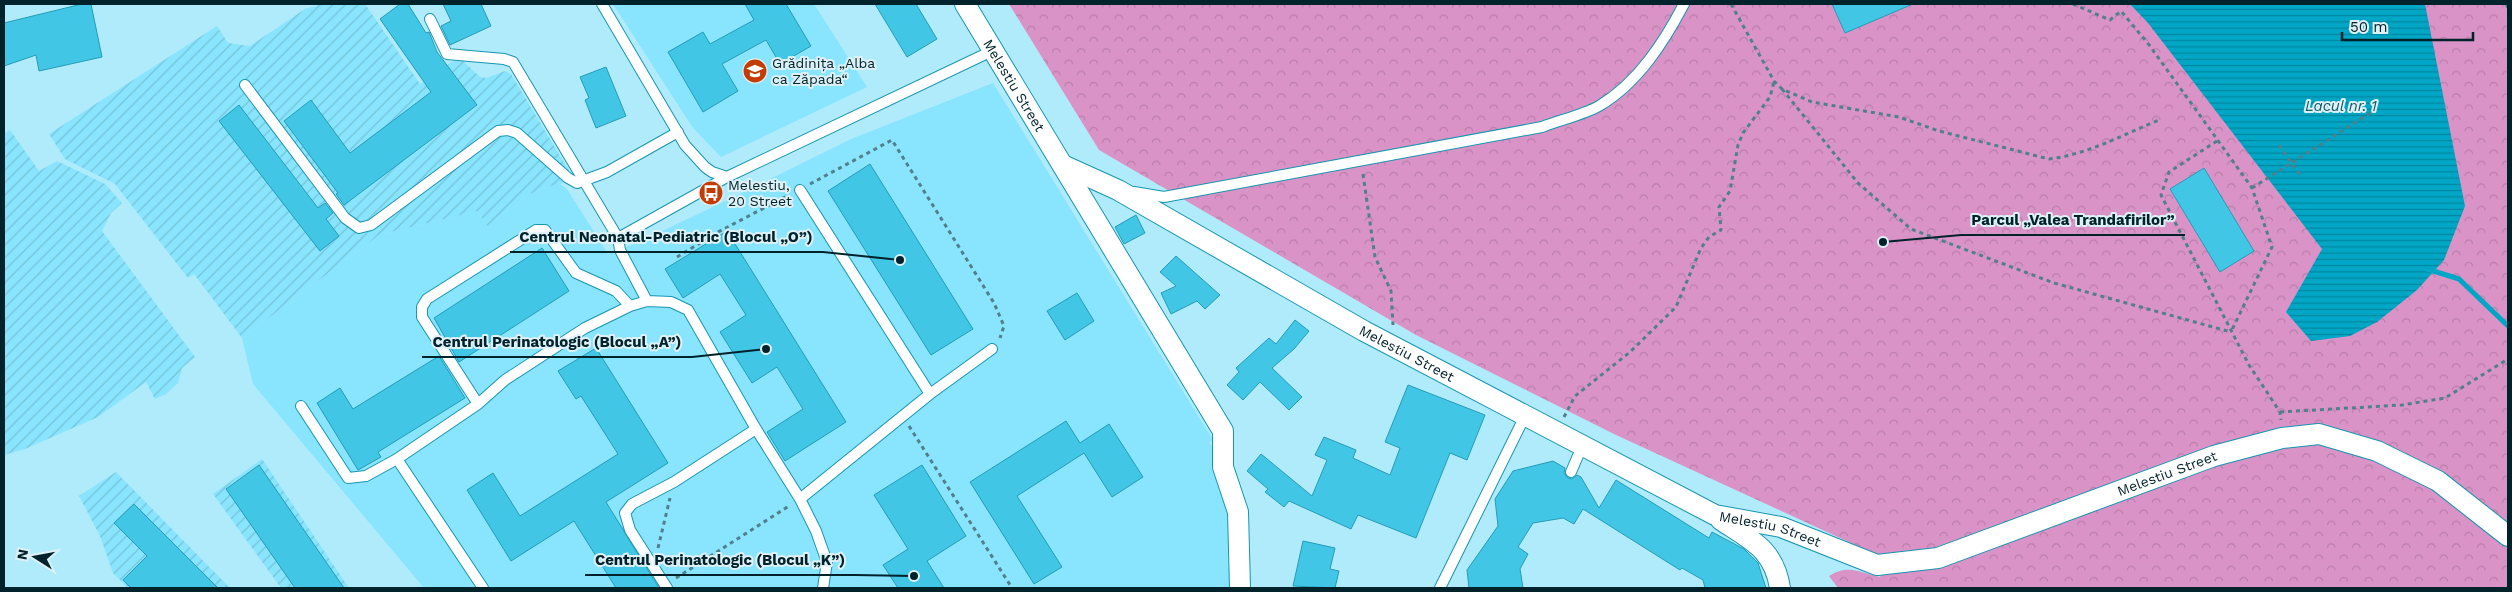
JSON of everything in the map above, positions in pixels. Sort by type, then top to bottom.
[{"type":"street","name":"Melestiu Street","points":[[970,5],[994,50],[1223,431],[1223,467],[1238,512],[1240,588]]},
{"type":"street","name":"Melestiu Street","points":[[1065,166],[1118,190],[1392,346],[1524,416],[1583,444],[1714,515],[1781,527],[1878,565],[1938,558],[2214,456],[2282,438],[2318,434],[2377,451],[2438,481],[2508,536]]},
{"type":"street","points":[[1714,515],[1764,549],[1772,561],[1780,588]]},
{"type":"lane","points":[[602,4],[685,145],[705,167],[712,172],[727,177]]},
{"type":"lane","points":[[1118,190],[1164,197],[1542,126],[1599,106],[1637,74],[1666,39],[1684,4]]},
{"type":"lane","points":[[430,19],[447,54],[504,59],[513,62],[618,238],[620,250],[647,301]]},
{"type":"lane","points":[[618,238],[727,177],[994,50]]},
{"type":"lane","points":[[245,85],[345,218],[359,228],[371,225],[498,131],[508,130],[517,133],[572,181],[585,182],[678,132]]},
{"type":"lane","points":[[800,190],[930,394]]},
{"type":"lane","points":[[478,404],[422,317],[422,307],[427,299],[536,230],[545,230],[576,272],[616,291],[630,306]]},
{"type":"lane","points":[[301,406],[348,478],[366,476],[397,459],[478,404],[505,380],[585,328],[630,306],[647,301],[671,302],[688,310],[756,429],[800,499],[824,549],[827,562],[823,588]]},
{"type":"lane","points":[[800,499],[930,394],[992,349]]},
{"type":"lane","points":[[1440,588],[1524,416]]},
{"type":"lane","points":[[666,587],[630,530],[625,513],[632,504],[674,482],[756,429]]},
{"type":"lane","points":[[1571,472],[1583,444]]},
{"type":"lane","points":[[397,459],[483,588]]},
{"type":"path","points":[[1731,4],[1774,82],[1858,183],[1911,229],[2054,282],[2231,332]]},
{"type":"path","points":[[2073,4],[2110,20],[2121,11],[2150,46],[2217,142],[2252,188],[2272,247],[2231,332]]},
{"type":"path","points":[[2506,4],[2508,8]]},
{"type":"path","points":[[1558,432],[1575,396],[1636,346],[1660,324],[1680,301],[1701,248],[1710,237],[1721,230],[1720,207],[1730,191],[1738,146],[1743,133],[1770,96],[1774,82]]},
{"type":"path","points":[[1782,90],[1820,104],[1899,117],[1940,131],[2049,159],[2066,157],[2094,148],[2158,120]]},
{"type":"path","points":[[2252,188],[2372,112]]},
{"type":"path","points":[[677,257],[718,232],[892,140],[1000,314],[1004,326],[1003,332],[992,349]]},
{"type":"path","points":[[2217,142],[2169,172],[2161,195],[2249,365],[2280,412],[2402,404],[2445,398],[2508,359]]},
{"type":"path","points":[[2279,145],[2301,176]]},
{"type":"path","points":[[1362,160],[1375,257],[1391,292],[1392,346]]},
{"type":"path","points":[[902,416],[1012,588]]},
{"type":"path","points":[[653,566],[674,482]]},
{"type":"path","points":[[666,587],[800,499]]},
{"type":"shaded area","points":[[321,4],[365,4],[420,84],[455,60],[461,59],[480,77],[486,78],[505,71],[511,74],[572,176],[561,184],[559,183],[522,197],[517,205],[487,226],[477,211],[379,235],[242,338],[194,274],[188,278],[115,184],[65,159],[49,134],[217,26],[228,43],[250,46],[305,9]]},
{"type":"shaded area","name":"Grădinița „Alba ca Zăpada“","points":[[613,4],[814,4],[867,87],[721,157],[693,128]]},
{"type":"shaded area","points":[[993,83],[1213,440],[1209,443],[1214,448],[1213,468],[1231,518],[1234,588],[424,588],[253,384],[242,338],[379,235],[477,211],[487,226],[517,205],[522,197],[559,183],[567,189],[608,254],[637,243],[851,139]]},
{"type":"shaded area","points":[[10,130],[39,171],[57,161],[105,184],[122,203],[111,213],[102,231],[195,357],[182,368],[178,383],[166,394],[155,399],[146,382],[98,417],[25,449],[4,455],[4,134]]},
{"type":"shaded area","points":[[262,459],[349,588],[281,588],[213,494]]},
{"type":"shaded area","points":[[116,472],[230,588],[128,588],[113,573],[100,536],[79,496]]},
{"type":"green space","points":[[1009,4],[2508,4],[2508,588],[1838,588],[1829,576],[1842,570],[1854,570],[1880,577],[1888,560],[1616,435],[1416,335],[1099,150]]},
{"type":"water","name":"Lacul nr. 1","points":[[2130,4],[2425,4],[2465,206],[2444,260],[2417,290],[2377,322],[2350,336],[2311,341],[2286,312],[2322,249],[2148,23]]},
{"type":"building","points":[[82,4],[91,4],[102,57],[39,71],[36,55],[4,66],[4,23]]},
{"type":"building","points":[[400,4],[408,4],[426,33],[429,32],[437,52],[477,105],[344,205],[336,194],[338,193],[284,121],[311,100],[350,153],[431,92],[380,19]]},
{"type":"building","points":[[443,4],[481,4],[491,26],[450,45],[441,26],[451,21]]},
{"type":"building","points":[[745,4],[786,4],[811,46],[780,64],[766,40],[722,64],[738,91],[703,112],[668,52],[703,32],[710,44],[754,20]]},
{"type":"building","points":[[875,4],[916,4],[937,39],[907,57]]},
{"type":"building","points":[[1832,4],[1913,4],[1845,33]]},
{"type":"building","points":[[606,67],[626,116],[596,128],[585,100],[589,98],[580,77]]},
{"type":"building","points":[[239,105],[318,208],[325,203],[333,213],[326,219],[339,236],[320,251],[219,121]]},
{"type":"building","points":[[870,164],[973,329],[931,355],[828,191]]},
{"type":"building","points":[[2204,168],[2254,251],[2220,272],[2170,189]]},
{"type":"building","points":[[1136,215],[1145,233],[1124,244],[1115,227]]},
{"type":"building","points":[[727,231],[846,422],[785,461],[767,432],[803,409],[777,367],[752,383],[720,332],[746,315],[720,274],[683,298],[665,269]]},
{"type":"building","points":[[542,248],[569,291],[459,362],[434,318]]},
{"type":"building","points":[[1176,256],[1220,295],[1205,309],[1197,301],[1171,314],[1161,293],[1176,286],[1160,272]]},
{"type":"building","points":[[1077,293],[1094,321],[1065,340],[1047,311]]},
{"type":"building","points":[[1295,320],[1309,331],[1294,349],[1272,368],[1302,397],[1289,410],[1260,382],[1243,400],[1227,385],[1239,372],[1236,368],[1269,338],[1276,344]]},
{"type":"building","points":[[596,348],[668,463],[606,502],[659,588],[616,588],[574,521],[511,561],[467,490],[493,473],[520,516],[618,454],[581,396],[576,399],[558,371]]},
{"type":"building","points":[[439,356],[465,398],[378,452],[381,457],[358,470],[317,403],[340,388],[353,409]]},
{"type":"building","points":[[1408,385],[1485,415],[1467,460],[1450,453],[1416,538],[1358,515],[1351,529],[1289,501],[1284,507],[1265,492],[1268,489],[1247,471],[1261,454],[1312,496],[1327,460],[1315,455],[1324,437],[1356,450],[1353,458],[1390,475],[1400,448],[1385,442]]},
{"type":"building","points":[[1066,421],[1080,443],[1109,424],[1143,477],[1112,497],[1084,453],[1017,496],[1062,567],[1034,584],[970,482]]},
{"type":"building","points":[[1553,461],[1565,468],[1564,473],[1568,478],[1572,479],[1577,475],[1581,477],[1599,508],[1616,480],[1709,538],[1712,532],[1744,549],[1758,563],[1766,588],[1705,588],[1703,580],[1682,568],[1680,570],[1583,509],[1574,524],[1563,518],[1533,523],[1518,547],[1528,554],[1520,569],[1523,588],[1469,588],[1467,570],[1498,526],[1495,499],[1513,471]]},
{"type":"building","points":[[259,465],[344,588],[295,588],[226,489]]},
{"type":"building","points":[[922,465],[966,536],[927,561],[944,588],[898,588],[883,565],[908,549],[874,495]]},
{"type":"building","points":[[134,504],[218,588],[131,588],[123,580],[147,556],[114,523]]},
{"type":"building","points":[[1303,541],[1335,548],[1330,569],[1339,571],[1335,588],[1293,586]]},
{"type":"waterway","points":[[2427,269],[2459,279],[2508,326]]},
{"type":"place","name":"Grădinița „Alba ca Zăpada“","points":[[755,71]]},
{"type":"place","name":"Melestiu, 20 Street","points":[[711,193]]},
{"type":"place","name":"Parcul „Valea Trandafirilor”","points":[[1883,242]]},
{"type":"place","name":"Centrul Neonatal-Pediatric (Blocul „O”)","points":[[900,260]]},
{"type":"place","name":"Centrul Perinatologic (Blocul „A”)","points":[[766,349]]},
{"type":"place","name":"Centrul Perinatologic (Blocul „K”)","points":[[914,576]]}]
